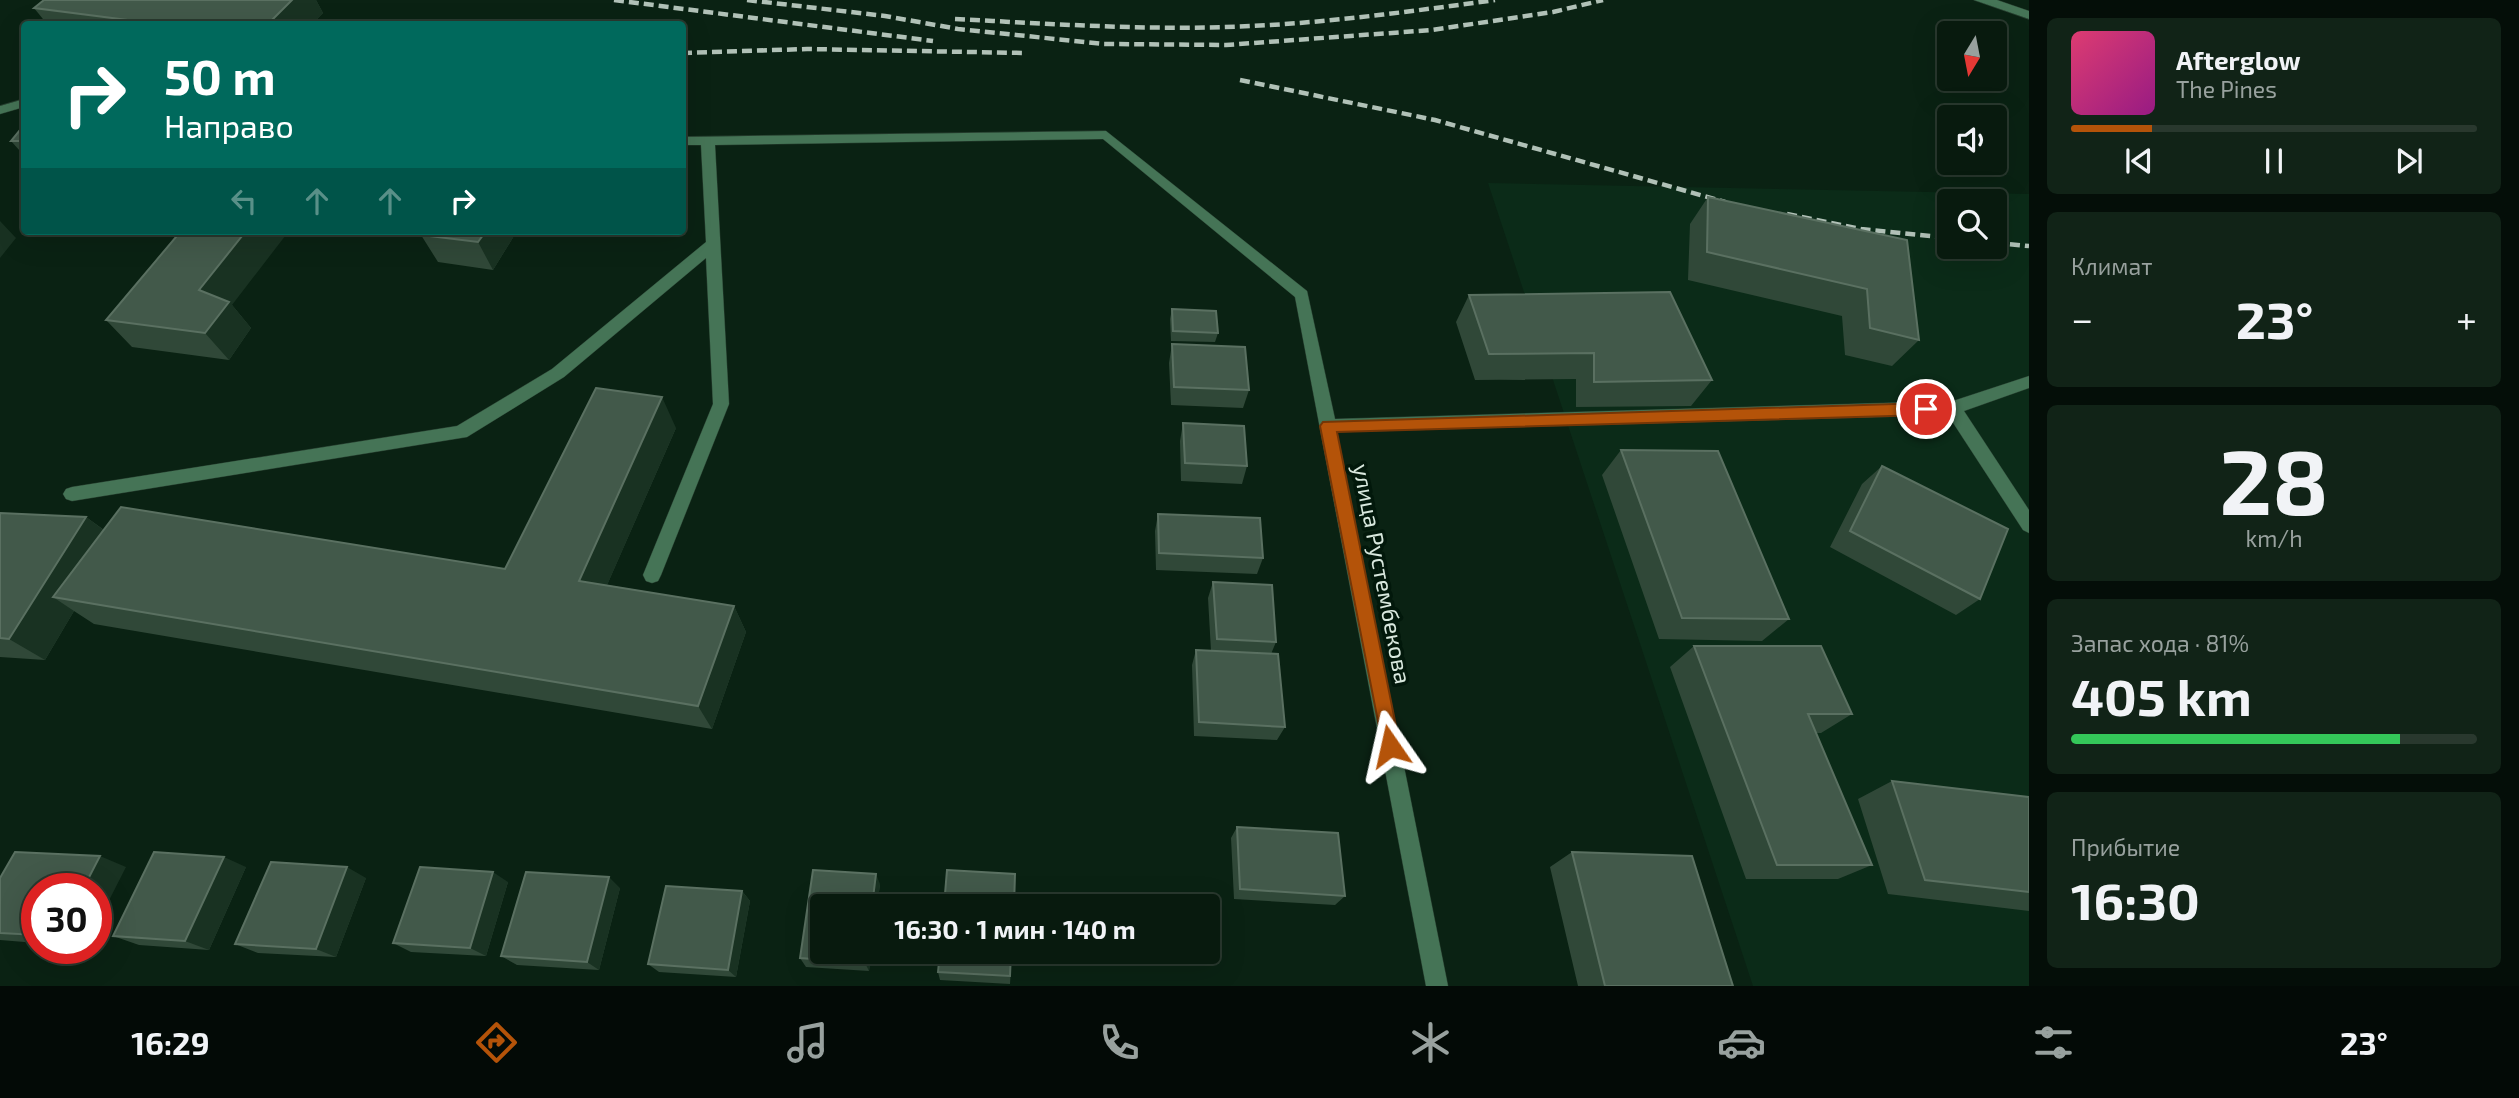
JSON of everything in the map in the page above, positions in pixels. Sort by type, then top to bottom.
[{"type":"street","points":[[1980,0],[2007,6],[2029,15]]},
{"type":"street","points":[[0,110],[21,104]]},
{"type":"street","name":"улица Рустембекова","points":[[708,141],[1107,135],[1302,295],[1437,986]]},
{"type":"street","points":[[652,575],[721,404],[708,141],[686,141]]},
{"type":"street","points":[[72,494],[461,432],[558,373],[713,244]]},
{"type":"street","points":[[1328,426],[1953,408],[2029,382]]},
{"type":"street","points":[[1953,408],[2029,525]]},
{"type":"shaded area","points":[[1488,183],[1937,192],[1937,259],[2007,259],[2007,194],[2029,194],[2029,986],[1753,986]]},
{"type":"building","points":[[44,0],[292,0],[271,21],[136,21],[34,8]]},
{"type":"building","points":[[21,129],[21,141],[11,141]]},
{"type":"building","points":[[1708,197],[1907,240],[1919,340],[1870,328],[1867,289],[1707,252]]},
{"type":"building","points":[[178,235],[243,235],[199,290],[229,302],[205,333],[106,320]]},
{"type":"building","points":[[421,235],[483,235],[478,242]]},
{"type":"building","points":[[1670,292],[1712,380],[1594,382],[1594,353],[1489,354],[1469,295]]},
{"type":"building","points":[[1172,309],[1216,311],[1218,333],[1173,331]]},
{"type":"building","points":[[1172,344],[1245,347],[1249,390],[1174,387]]},
{"type":"building","points":[[596,388],[662,397],[579,581],[734,606],[698,706],[53,597],[121,507],[505,569]]},
{"type":"building","points":[[1183,423],[1244,426],[1247,466],[1185,463]]},
{"type":"building","points":[[1621,450],[1718,451],[1789,619],[1682,618]]},
{"type":"building","points":[[1882,466],[2008,529],[1980,599],[1850,531]]},
{"type":"building","points":[[0,513],[86,517],[9,639],[0,638]]},
{"type":"building","points":[[1158,514],[1260,518],[1263,558],[1159,553]]},
{"type":"building","points":[[1213,582],[1272,585],[1276,642],[1217,639]]},
{"type":"building","points":[[1694,646],[1821,646],[1852,714],[1808,714],[1872,865],[1777,865]]},
{"type":"building","points":[[1196,650],[1278,654],[1285,727],[1199,722]]},
{"type":"building","points":[[1892,781],[2029,797],[2029,892],[1925,880]]},
{"type":"building","points":[[1237,827],[1338,833],[1345,896],[1240,889]]},
{"type":"building","points":[[15,852],[100,856],[91,873],[21,873],[21,934],[0,933],[0,878]]},
{"type":"building","points":[[154,852],[224,857],[185,941],[113,936]]},
{"type":"building","points":[[1572,852],[1692,856],[1733,986],[1605,986]]},
{"type":"building","points":[[271,862],[347,867],[316,949],[235,944]]},
{"type":"building","points":[[420,867],[493,872],[470,948],[393,943]]},
{"type":"building","points":[[813,870],[876,874],[874,894],[810,894],[810,959],[800,958]]},
{"type":"building","points":[[947,870],[1015,874],[1014,894],[945,894]]},
{"type":"building","points":[[526,872],[609,877],[587,962],[501,956]]},
{"type":"building","points":[[666,886],[742,891],[728,970],[648,964]]},
{"type":"building","points":[[939,964],[1010,964],[1010,976],[938,972]]},
{"type":"railway","points":[[614,0],[933,41]]},
{"type":"railway","points":[[747,0],[885,16],[958,29],[1104,44],[1226,45],[1432,30],[1553,12],[1603,0]]},
{"type":"railway","points":[[955,19],[1104,26],[1215,27],[1344,19],[1495,0]]},
{"type":"railway","points":[[686,53],[807,49],[1025,53]]},
{"type":"railway","points":[[1240,80],[1435,120],[1725,202]]},
{"type":"railway","points":[[1787,214],[1861,229],[1937,237]]},
{"type":"railway","points":[[2007,244],[2029,246]]},
{"type":"route","points":[[1390,746],[1328,426],[1926,409]]}]
